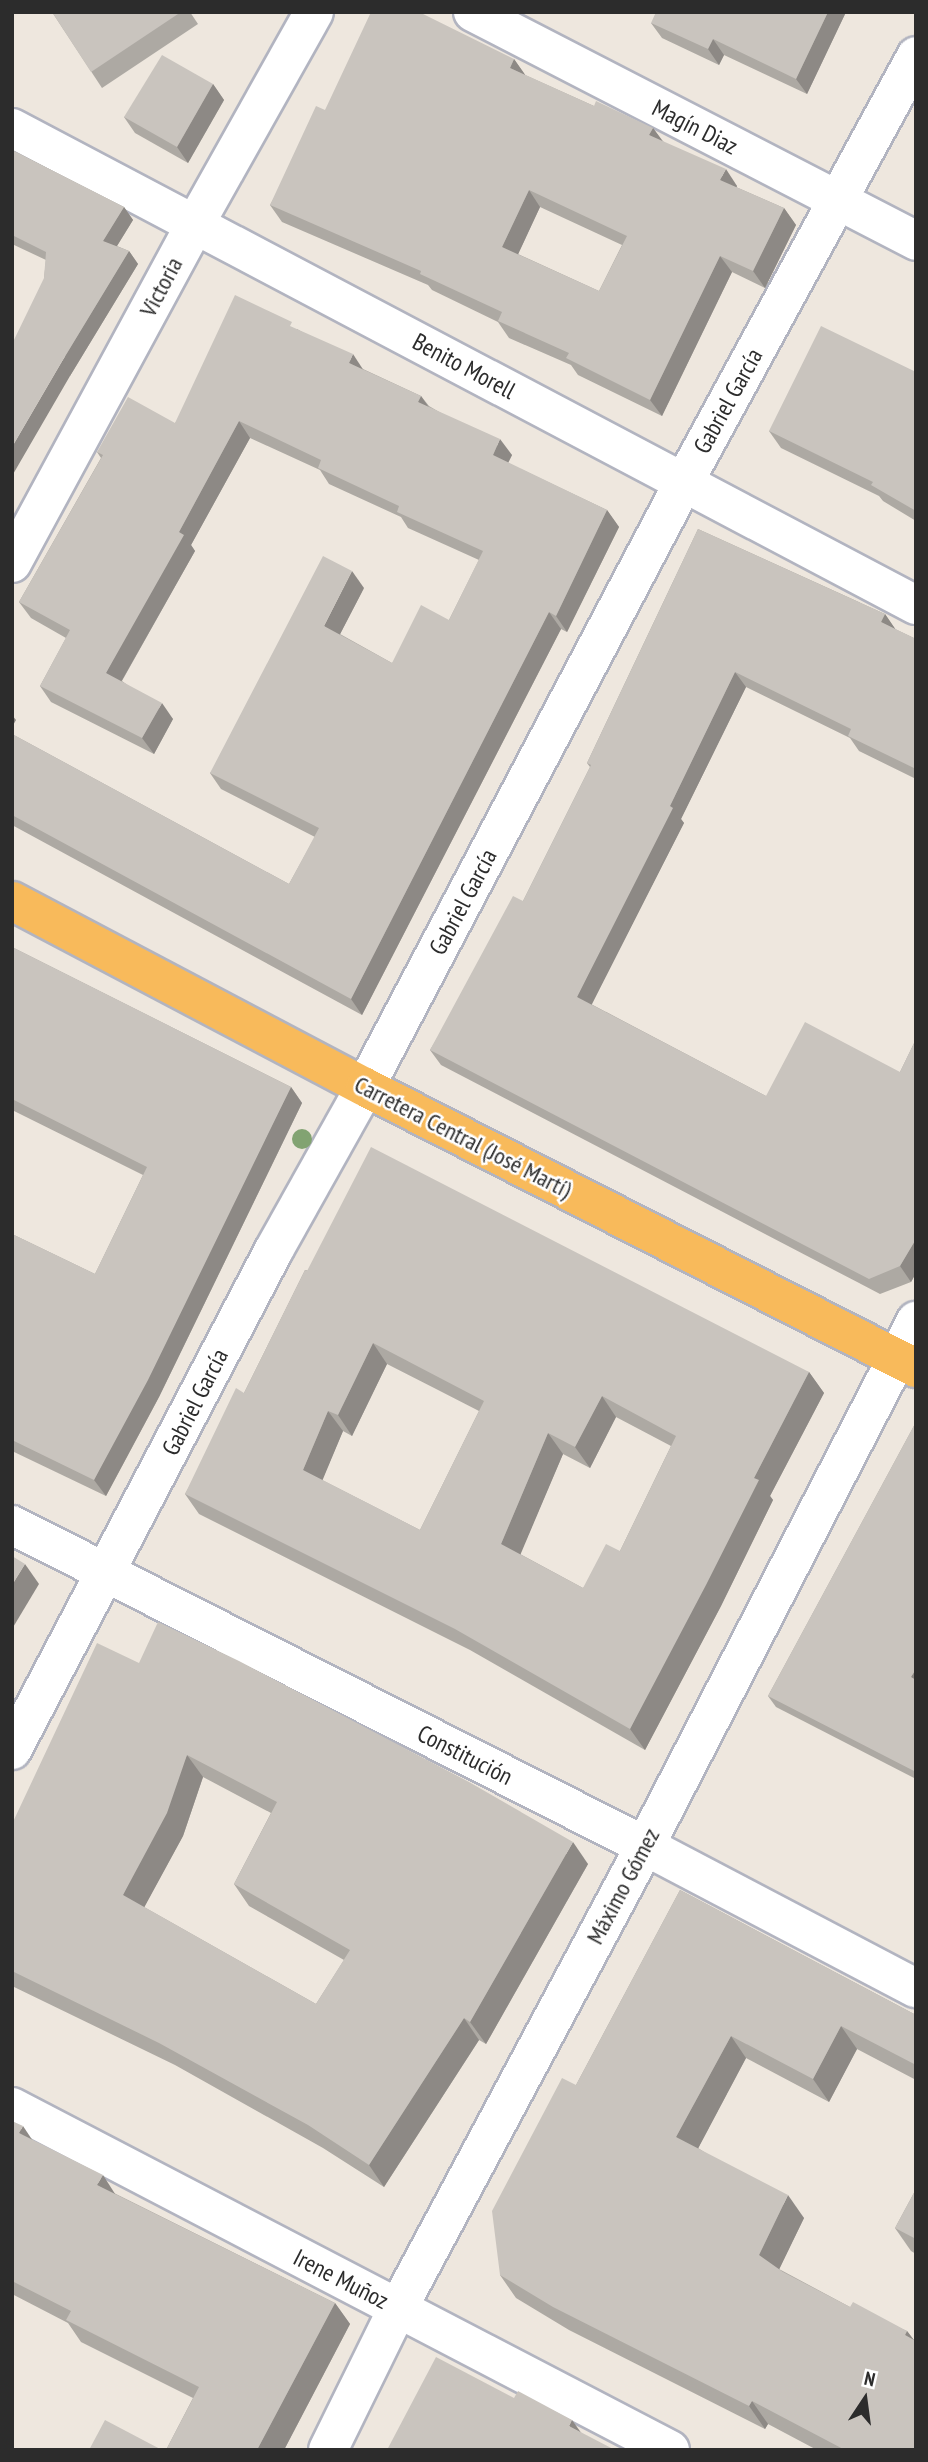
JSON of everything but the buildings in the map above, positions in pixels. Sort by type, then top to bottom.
[{"type":"highway","name":"Carretera Central (José Martí)","points":[[12,901],[365,1087],[906,1363]]},
{"type":"street","name":"Victoria","points":[[12,563],[195,224],[314,12]]},
{"type":"street","name":"Magín Diaz","points":[[473,12],[916,242]]},
{"type":"street","name":"Gabriel García","points":[[12,1750],[274,1250],[365,1087],[684,482],[916,56]]},
{"type":"street","name":"Benito Morell","points":[[12,128],[916,605]]},
{"type":"street","name":"Máximo Gómez","points":[[328,2450],[398,2308],[906,1363],[916,1321]]},
{"type":"street","name":"Constitución","points":[[12,1525],[645,1846],[916,1988]]},
{"type":"street","name":"Irene Muñoz","points":[[12,2108],[670,2450]]}]
